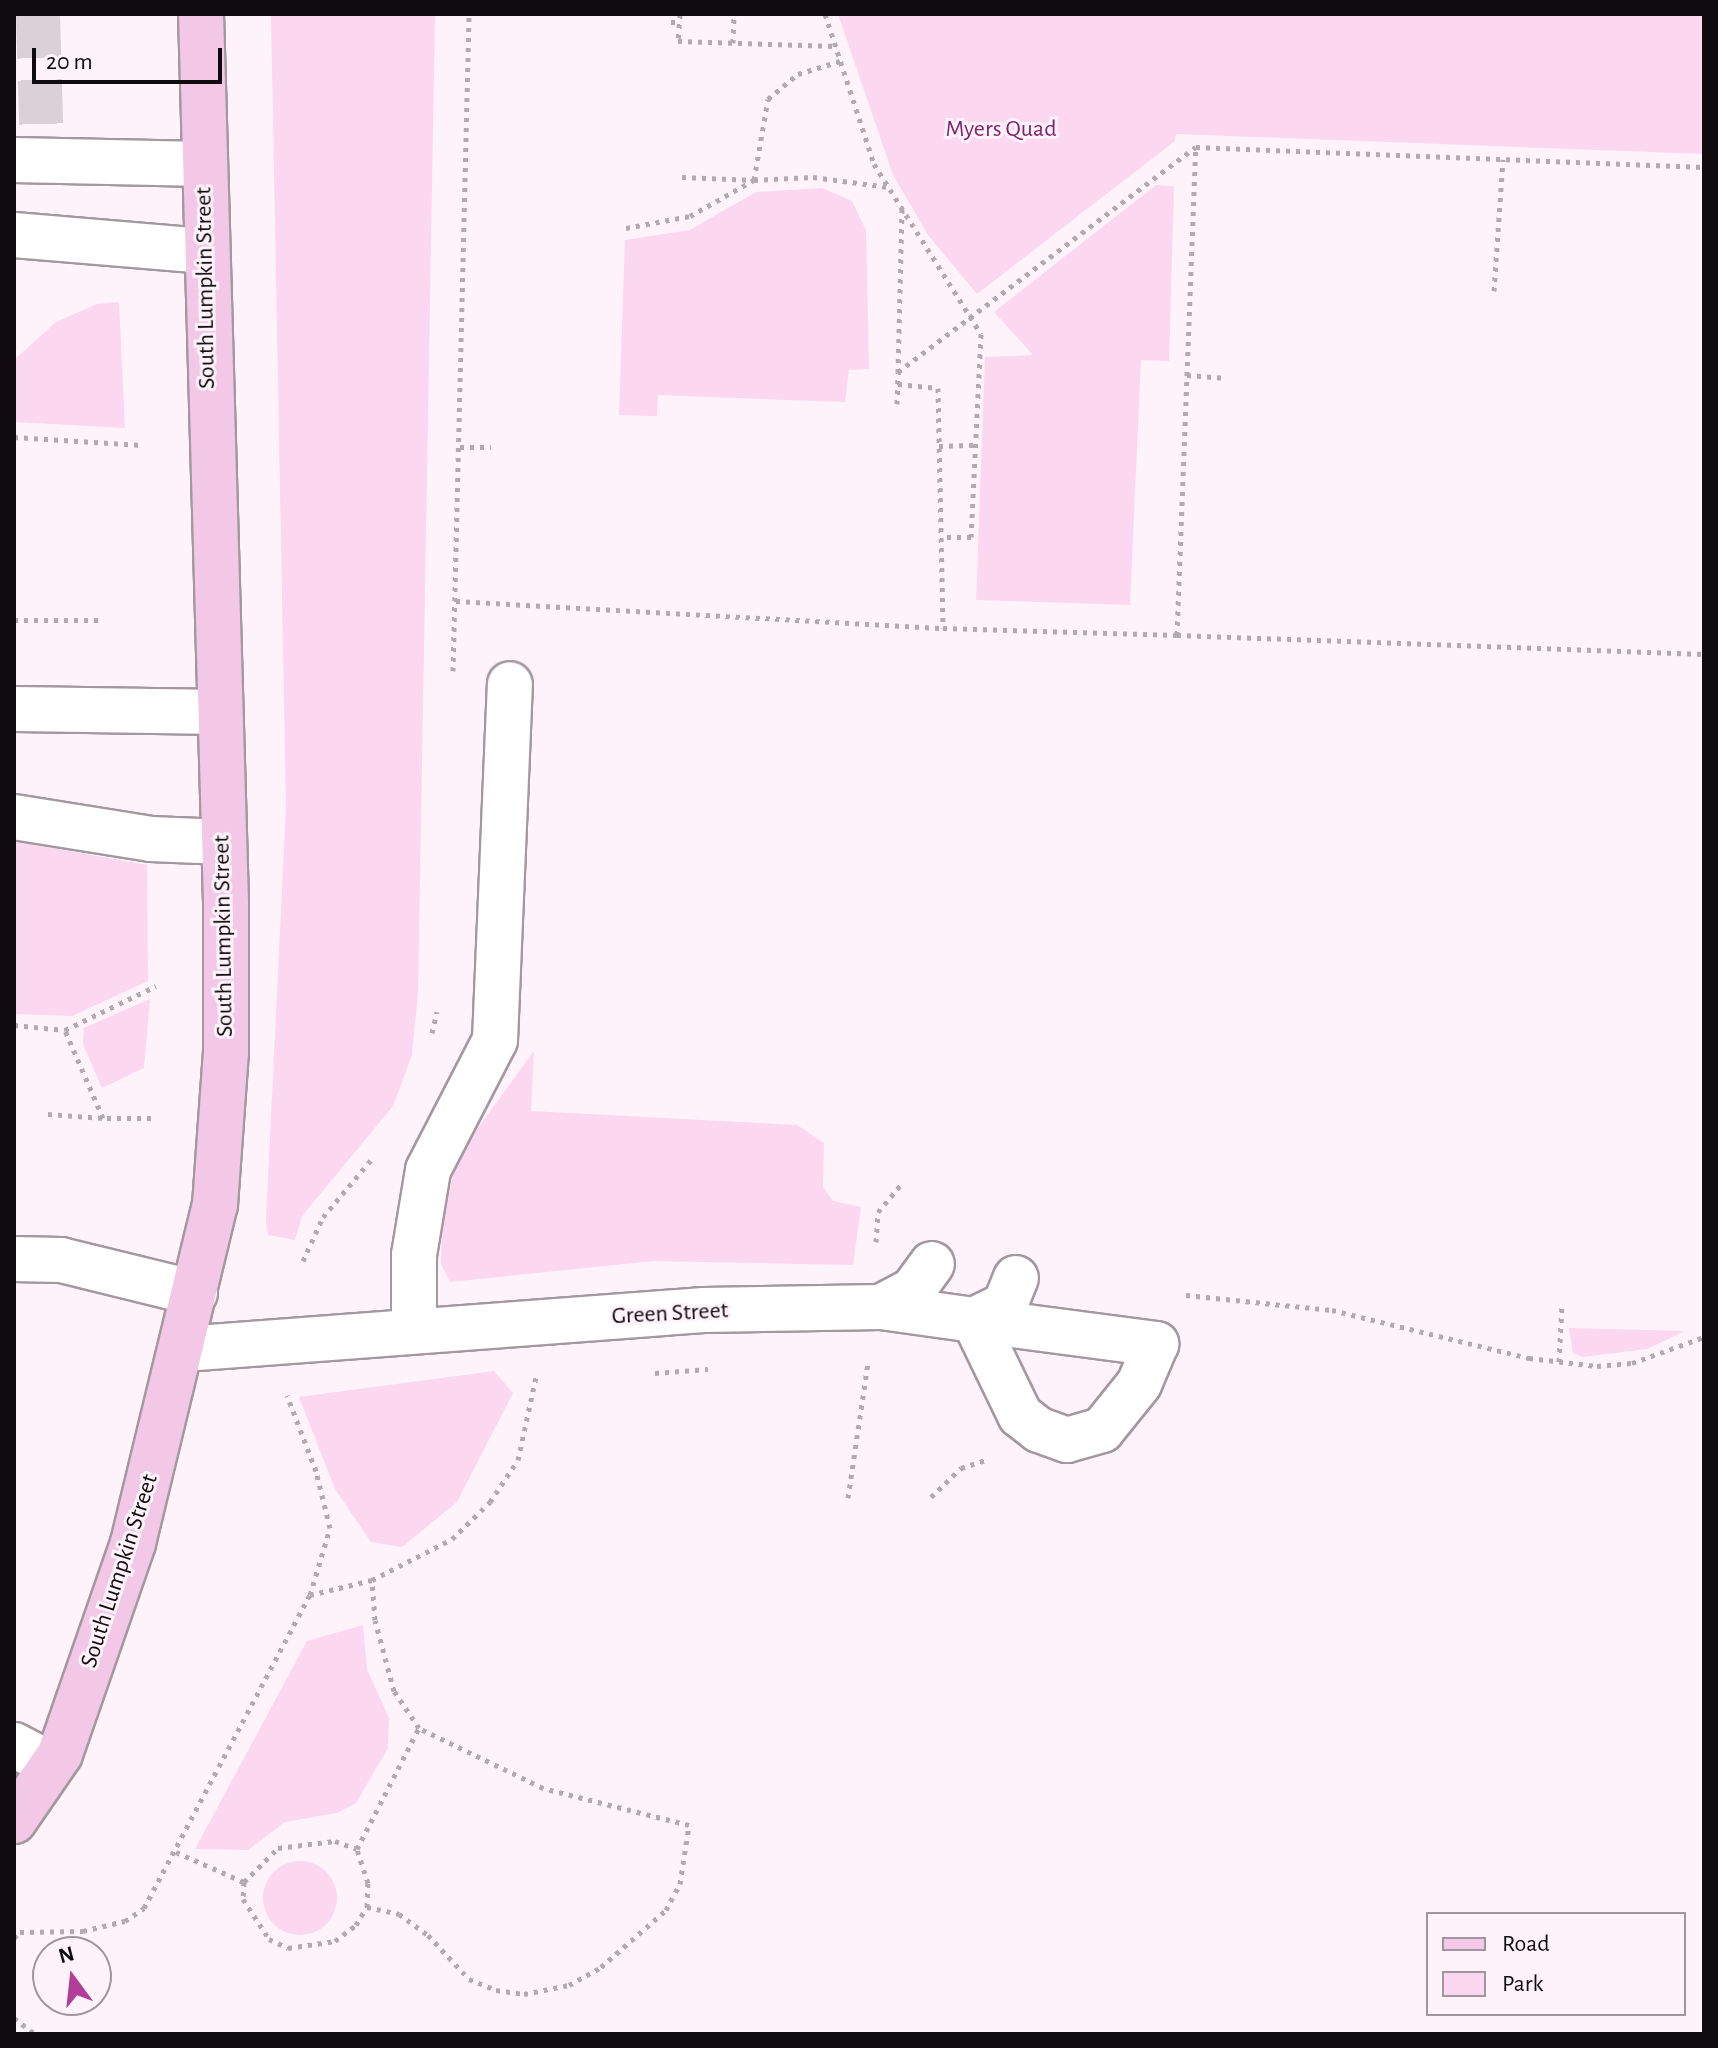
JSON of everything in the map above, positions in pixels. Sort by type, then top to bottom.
[{"type":"main road","name":"South Lumpkin Street","points":[[14,1821],[52,1765],[133,1543],[184,1349],[215,1205],[226,1053],[224,842],[201,14]]},
{"type":"lane","points":[[14,160],[204,164]]},
{"type":"lane","points":[[14,235],[206,251]]},
{"type":"lane","points":[[414,1331],[414,1255],[428,1170],[495,1040],[510,684]]},
{"type":"lane","points":[[14,709],[219,712]]},
{"type":"lane","points":[[14,817],[151,839],[224,842]]},
{"type":"lane","points":[[17,1264],[61,1260],[195,1293]]},
{"type":"lane","points":[[875,1328],[913,1290],[932,1264]]},
{"type":"lane","points":[[1016,1278],[1005,1305],[974,1320],[1029,1423]]},
{"type":"lane","name":"Green Street","points":[[184,1349],[704,1310],[875,1328],[974,1320],[1156,1344],[1139,1384],[1102,1430],[1067,1440],[1029,1423]]},
{"type":"lane","points":[[14,1745],[52,1765]]},
{"type":"path","points":[[453,677],[469,14]]},
{"type":"path","points":[[680,14],[678,41],[835,46]]},
{"type":"path","points":[[733,43],[734,14]]},
{"type":"path","points":[[825,14],[874,164],[972,313],[981,334],[971,537],[941,537]]},
{"type":"path","points":[[671,22],[679,22]]},
{"type":"path","points":[[754,180],[768,99],[798,74],[840,61]]},
{"type":"path","points":[[1177,635],[1196,147]]},
{"type":"path","points":[[898,372],[972,313],[1196,147],[1704,167]]},
{"type":"path","points":[[1494,291],[1503,159]]},
{"type":"path","points":[[682,177],[754,180],[813,177],[889,187]]},
{"type":"path","points":[[626,228],[690,216],[754,180]]},
{"type":"path","points":[[897,404],[902,209]]},
{"type":"path","points":[[1187,375],[1227,378]]},
{"type":"path","points":[[898,384],[938,388],[943,628]]},
{"type":"path","points":[[14,437],[142,445]]},
{"type":"path","points":[[939,446],[976,445]]},
{"type":"path","points":[[460,447],[491,447]]},
{"type":"path","points":[[456,601],[943,628],[1704,654]]},
{"type":"path","points":[[14,620],[100,620]]},
{"type":"path","points":[[14,1025],[65,1030],[156,986]]},
{"type":"path","points":[[431,1038],[438,1009]]},
{"type":"path","points":[[65,1030],[103,1118]]},
{"type":"path","points":[[48,1114],[151,1118]]},
{"type":"path","points":[[303,1261],[323,1217],[376,1153]]},
{"type":"path","points":[[875,1256],[878,1212],[901,1185]]},
{"type":"path","points":[[1176,1294],[1269,1299],[1332,1310],[1559,1362],[1632,1363],[1704,1337]]},
{"type":"path","points":[[1559,1362],[1562,1304]]},
{"type":"path","points":[[848,1498],[875,1328]]},
{"type":"path","points":[[310,1595],[372,1580],[452,1539],[490,1502],[518,1460],[531,1418],[535,1367]]},
{"type":"path","points":[[649,1373],[678,1375],[723,1367]]},
{"type":"path","points":[[14,1938],[20,1932],[83,1931],[125,1921],[144,1908],[310,1595],[330,1528],[316,1471],[284,1387],[292,1386]]},
{"type":"path","points":[[931,1497],[961,1468],[1015,1445],[1029,1423]]},
{"type":"path","points":[[367,1907],[399,1914],[469,1979],[496,1990],[524,1994],[569,1985],[601,1967],[666,1910],[680,1884],[689,1825],[543,1788],[419,1728],[394,1691],[375,1620],[372,1580]]},
{"type":"path","points":[[357,1849],[335,1841],[278,1848],[244,1882],[243,1899],[253,1920],[269,1939],[288,1948],[335,1941],[356,1925],[367,1907],[368,1883],[357,1849],[419,1728]]},
{"type":"path","points":[[176,1852],[244,1882]]},
{"type":"path","points":[[14,2018],[35,2034]]},
{"type":"green space","points":[[271,14],[435,14],[418,993],[412,1055],[393,1106],[302,1216],[295,1240],[268,1235],[266,1220],[286,806]]},
{"type":"green space","name":"Myers Quad","points":[[838,14],[1704,14],[1704,154],[1176,134],[1175,141],[977,294],[928,235],[893,175]]},
{"type":"green space","points":[[1156,185],[1174,186],[1169,361],[1141,360],[1130,605],[976,600],[985,357],[1033,355],[994,312]]},
{"type":"green space","points":[[822,188],[852,201],[866,230],[869,369],[849,370],[845,402],[658,395],[657,416],[619,415],[625,240],[690,230],[756,192]]},
{"type":"green space","points":[[119,302],[125,428],[14,422],[14,360],[56,322],[97,304]]},
{"type":"green space","points":[[14,841],[147,865],[148,981],[72,1016],[14,1014]]},
{"type":"green space","points":[[150,999],[144,1068],[102,1088],[83,1044],[84,1028]]},
{"type":"green space","points":[[534,1051],[531,1111],[797,1125],[824,1143],[823,1187],[833,1201],[861,1207],[853,1265],[654,1261],[450,1282],[441,1264],[442,1217],[459,1154]]},
{"type":"green space","points":[[1569,1328],[1685,1331],[1647,1349],[1583,1357],[1573,1353]]},
{"type":"green space","points":[[494,1371],[513,1393],[457,1502],[402,1547],[371,1542],[335,1489],[299,1397]]},
{"type":"green space","points":[[363,1625],[367,1669],[389,1718],[388,1748],[356,1803],[337,1813],[285,1822],[248,1850],[195,1849],[307,1641]]},
{"type":"green space","points":[[300,1861],[321,1867],[331,1877],[337,1898],[331,1919],[321,1929],[300,1935],[279,1929],[269,1919],[263,1898],[269,1877],[279,1867]]},
{"type":"tunnel","points":[[38,14],[42,161]]}]
